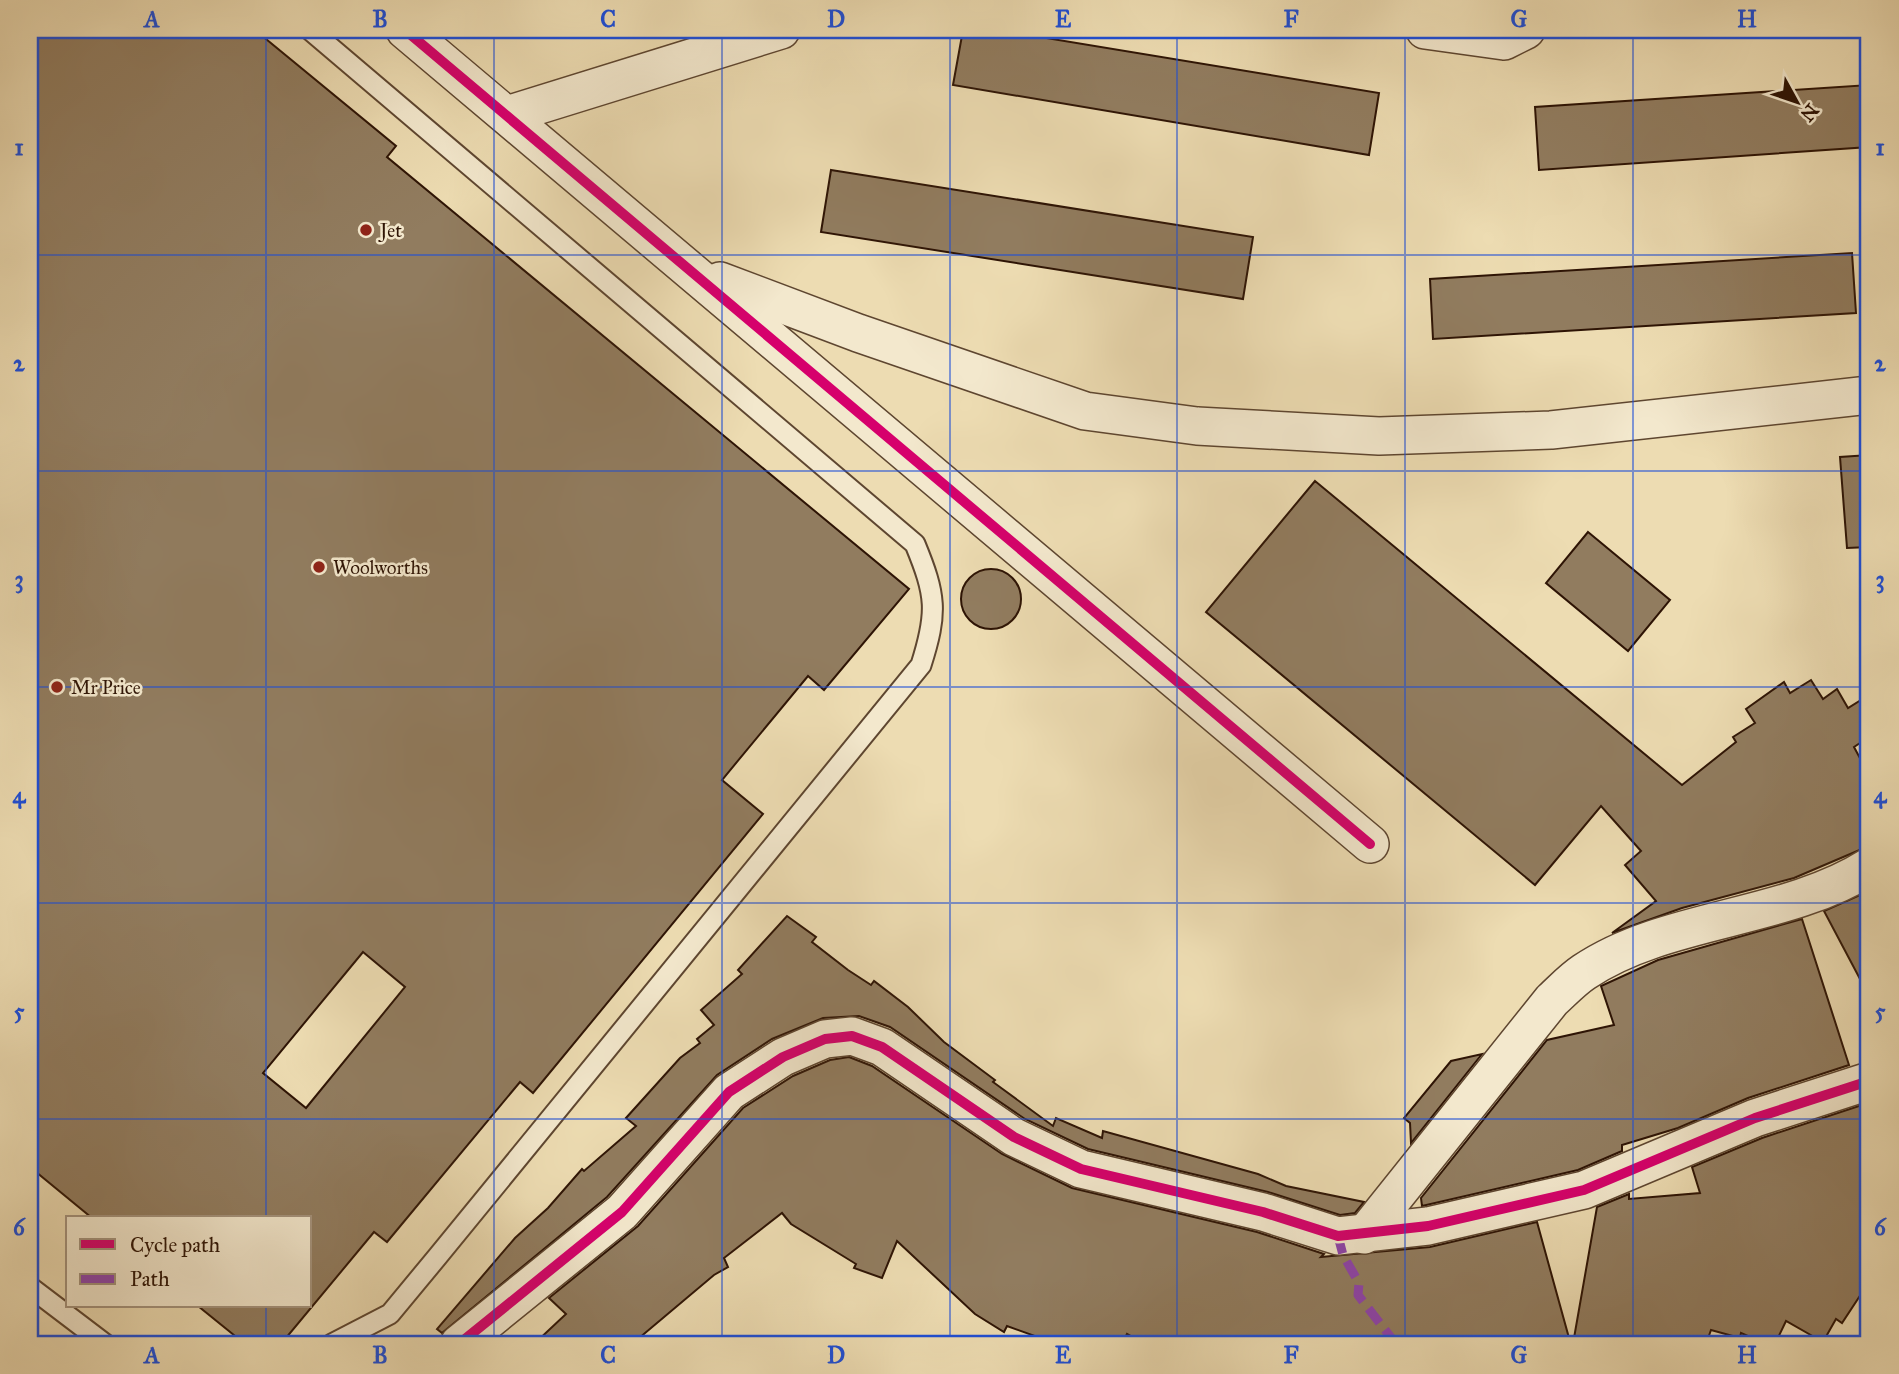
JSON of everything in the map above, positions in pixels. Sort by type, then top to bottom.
[{"type":"street","points":[[405,30],[1370,844]]},
{"type":"street","points":[[507,115],[780,30]]},
{"type":"street","points":[[1425,30],[1504,41],[1526,30]]},
{"type":"street","points":[[693,271],[858,333],[1085,411],[1197,426],[1379,436],[1551,429],[1869,396]]},
{"type":"street","points":[[1364,1235],[1552,1000],[1584,972],[1652,942],[1818,892],[1869,867]]},
{"type":"street","points":[[459,1344],[622,1212],[729,1092],[783,1057],[825,1039],[852,1036],[882,1047],[1014,1137],[1081,1169],[1263,1212],[1339,1236],[1428,1226],[1584,1190],[1755,1118],[1869,1082]]},
{"type":"lane","points":[[310,30],[915,544],[932,586],[933,626],[921,665],[406,1295],[390,1314],[332,1344]]},
{"type":"lane","points":[[30,1287],[105,1344]]},
{"type":"building","points":[[30,30],[255,30],[396,146],[387,157],[909,589],[824,690],[808,676],[722,780],[763,814],[533,1093],[520,1082],[387,1242],[374,1232],[312,1307],[312,1216],[90,1216],[30,1167]],"holes":[[[363,952],[405,987],[306,1108],[263,1073]]]},
{"type":"building","points":[[963,30],[998,30],[1379,93],[1369,155],[953,85]]},
{"type":"building","points":[[1869,85],[1869,147],[1539,170],[1535,107]]},
{"type":"building","points":[[831,170],[1253,237],[1243,299],[821,232]]},
{"type":"building","points":[[1852,253],[1856,313],[1433,339],[1430,279]]},
{"type":"building","points":[[1869,455],[1869,547],[1847,548],[1840,457]]},
{"type":"building","points":[[1315,481],[1682,785],[1736,742],[1733,737],[1755,723],[1746,709],[1784,682],[1790,693],[1811,680],[1823,699],[1837,689],[1848,708],[1869,695],[1869,737],[1854,747],[1869,775],[1869,846],[1794,878],[1682,908],[1612,933],[1656,901],[1625,865],[1641,851],[1601,806],[1535,885],[1206,612]]},
{"type":"building","points":[[1588,532],[1670,600],[1628,651],[1546,583]]},
{"type":"building","points":[[991,569],[1008,574],[1016,582],[1021,599],[1016,616],[1008,624],[991,629],[974,624],[966,616],[961,599],[966,582],[974,574]]},
{"type":"building","points":[[1869,891],[1869,996],[1824,911]]},
{"type":"building","points":[[787,916],[816,937],[812,942],[871,985],[874,981],[908,1007],[944,1042],[995,1080],[993,1082],[1053,1126],[1056,1118],[1102,1138],[1103,1131],[1258,1174],[1286,1186],[1364,1202],[1355,1213],[1340,1215],[1268,1192],[1088,1149],[1025,1119],[890,1027],[859,1016],[823,1018],[772,1039],[717,1075],[607,1197],[442,1333],[437,1329],[515,1238],[548,1208],[582,1169],[584,1171],[636,1126],[626,1118],[680,1058],[700,1043],[697,1039],[714,1025],[701,1010],[742,974],[738,970]]},
{"type":"building","points":[[1802,919],[1849,1065],[1748,1098],[1678,1128],[1622,1145],[1622,1151],[1578,1170],[1422,1206],[1421,1198],[1547,1040],[1614,1025],[1601,986],[1658,960]]},
{"type":"building","points":[[1482,1054],[1411,1143],[1410,1123],[1404,1118],[1451,1061]]},
{"type":"building","points":[[849,1057],[872,1066],[1002,1154],[1072,1188],[1257,1232],[1324,1254],[1321,1257],[1430,1247],[1537,1222],[1569,1338],[1555,1337],[1555,1344],[1145,1344],[1127,1334],[1122,1344],[1057,1344],[1007,1326],[1004,1332],[975,1314],[897,1241],[882,1278],[854,1268],[856,1264],[791,1224],[782,1213],[724,1258],[728,1267],[714,1275],[632,1344],[534,1344],[566,1314],[549,1298],[638,1226],[743,1108],[793,1076],[830,1060]]},
{"type":"building","points":[[1862,1105],[1869,1122],[1869,1282],[1842,1323],[1836,1319],[1823,1342],[1786,1321],[1775,1344],[1766,1344],[1741,1333],[1740,1338],[1711,1330],[1706,1344],[1624,1344],[1627,1338],[1574,1338],[1597,1207],[1629,1194],[1629,1199],[1700,1193],[1692,1167],[1762,1138]]},
{"type":"building","points":[[200,1308],[311,1308],[281,1344],[245,1344]]},
{"type":"marked path","points":[[1338,1236],[1343,1255],[1359,1283],[1358,1295],[1396,1344]]},
{"type":"cycle path","points":[[405,30],[1370,844]]},
{"type":"cycle path","points":[[459,1344],[622,1212],[729,1092],[783,1057],[825,1039],[852,1036],[882,1047],[1014,1137],[1081,1169],[1263,1212],[1338,1236],[1428,1226],[1584,1190],[1755,1118],[1869,1081]]},
{"type":"place","name":"Jet","points":[[366,230]]},
{"type":"place","name":"Woolworths","points":[[319,567]]},
{"type":"place","name":"Mr Price","points":[[57,687]]}]
